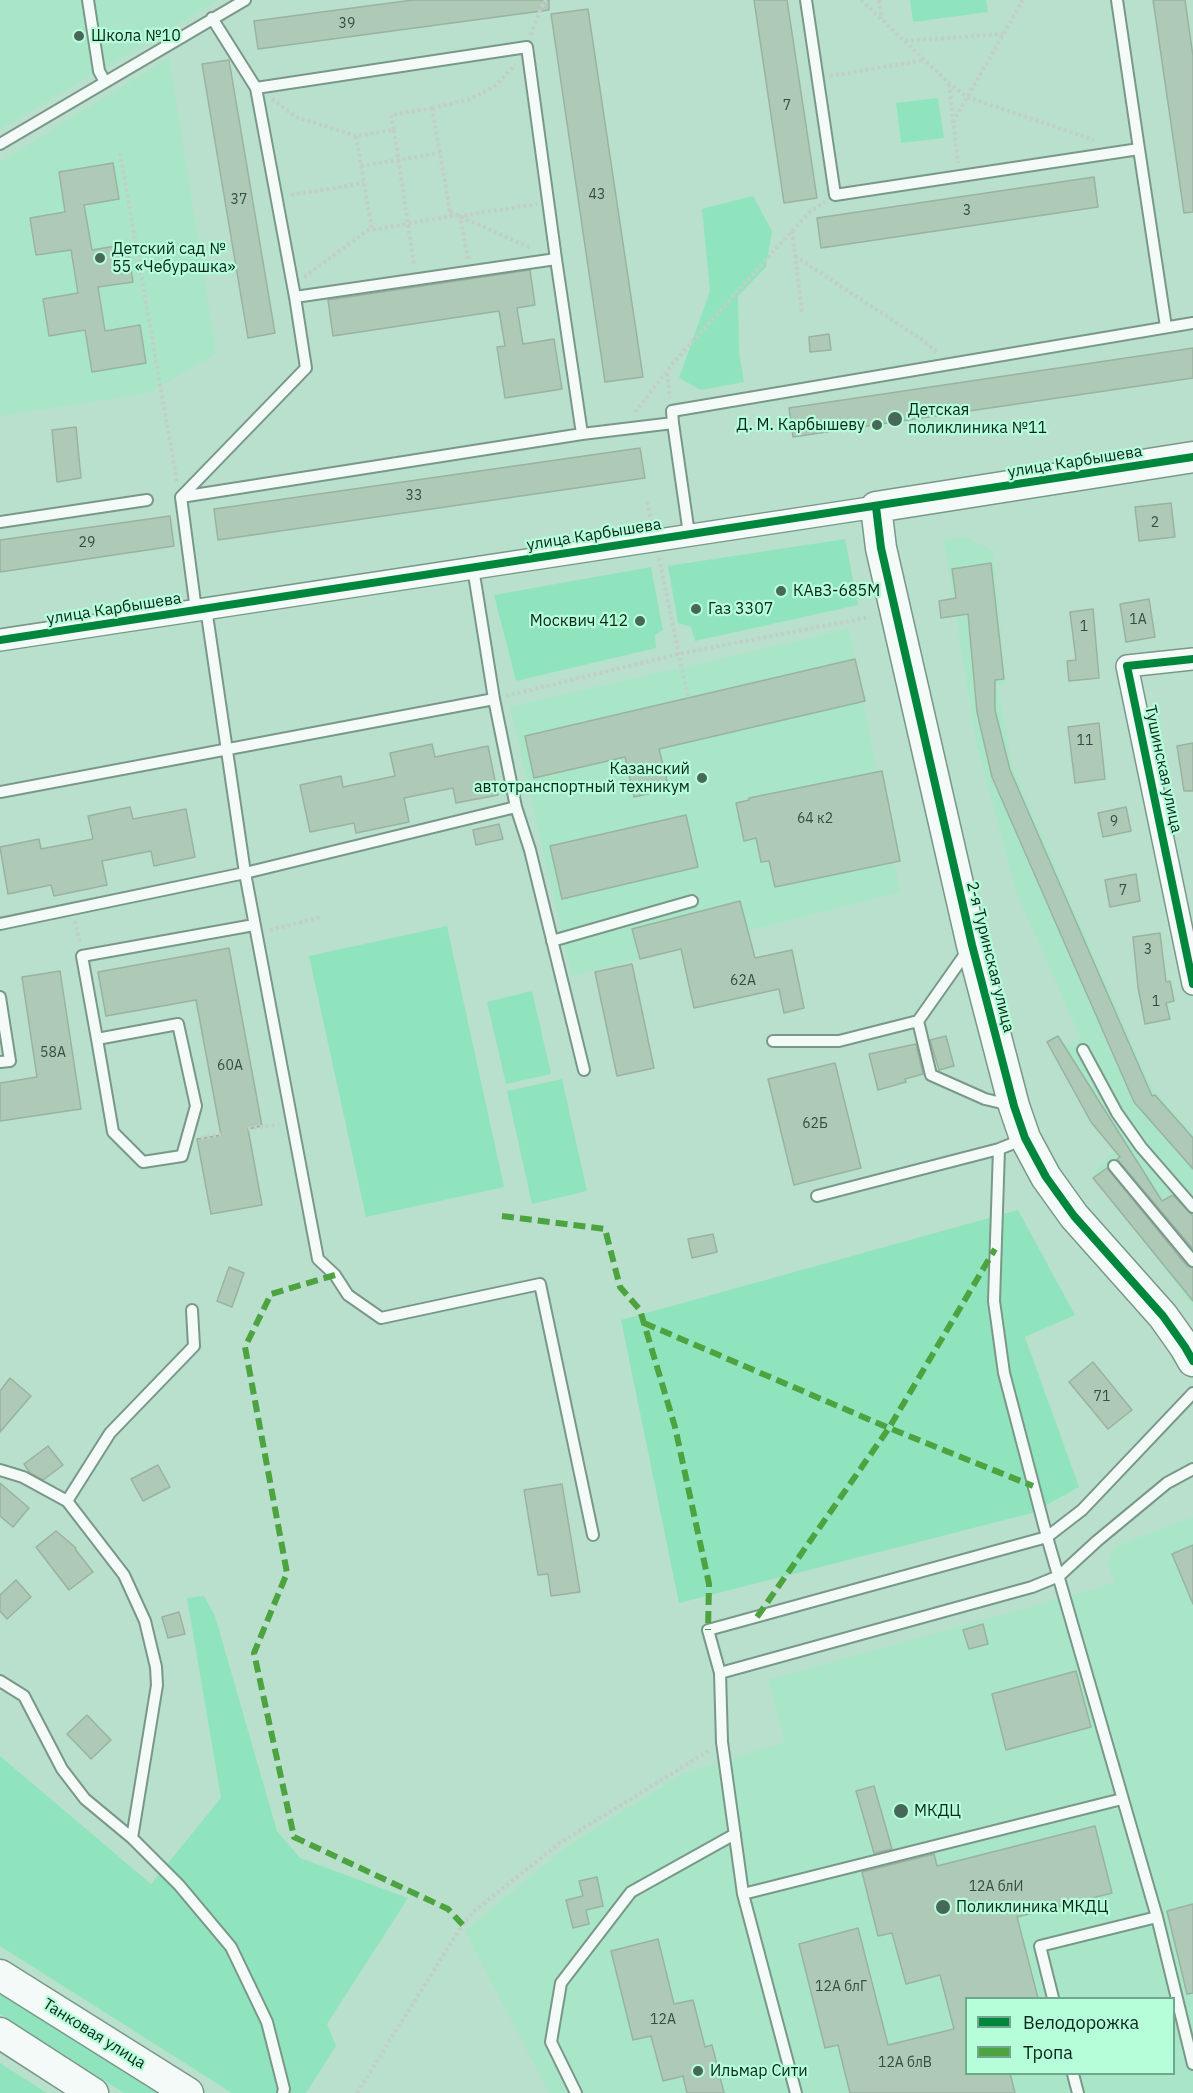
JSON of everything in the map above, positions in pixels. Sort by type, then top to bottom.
[{"type":"street","name":"улица Карбышева","points":[[0,640],[1193,457]]},
{"type":"street","name":"2-я Туринская улица","points":[[876,507],[881,548],[972,945],[1014,1106],[1012,1143],[1046,1177],[1074,1216],[1163,1316],[1193,1361]]},
{"type":"street","name":"Тушинская улица","points":[[1193,659],[1127,666],[1193,984]]},
{"type":"street","name":"Танковая улица","points":[[0,1975],[189,2093]]},
{"type":"street","points":[[0,2033],[93,2093]]},
{"type":"lane","points":[[88,0],[99,71],[105,82]]},
{"type":"lane","points":[[0,144],[245,0]]},
{"type":"lane","points":[[806,0],[835,195],[1139,149]]},
{"type":"lane","points":[[1117,0],[1166,327]]},
{"type":"lane","points":[[181,497],[306,368],[256,88],[212,18]]},
{"type":"lane","points":[[256,88],[527,47],[582,434]]},
{"type":"lane","points":[[295,297],[556,259]]},
{"type":"lane","points":[[689,534],[672,411],[1193,323]]},
{"type":"lane","points":[[181,497],[582,434],[673,423]]},
{"type":"lane","points":[[181,497],[226,751],[254,929],[318,1259],[335,1275],[348,1295],[381,1318],[540,1284],[593,1535]]},
{"type":"lane","points":[[0,522],[147,500]]},
{"type":"lane","points":[[473,568],[494,699],[516,807],[530,850],[584,1070]]},
{"type":"lane","points":[[0,792],[494,699]]},
{"type":"lane","points":[[0,924],[244,873],[516,807]]},
{"type":"lane","points":[[552,941],[692,901]]},
{"type":"lane","points":[[97,1039],[178,1024],[196,1106],[182,1156],[143,1162],[113,1132],[82,956],[254,929]]},
{"type":"lane","points":[[773,1041],[839,1041],[918,1021],[972,945]]},
{"type":"lane","points":[[0,997],[10,1061],[0,1062]]},
{"type":"lane","points":[[918,1021],[931,1075],[985,1100],[1014,1106]]},
{"type":"lane","points":[[1083,1050],[1117,1113],[1193,1207]]},
{"type":"lane","points":[[818,1197],[1012,1143],[994,1300],[1004,1373],[1047,1537],[1157,1917],[1193,2064]]},
{"type":"lane","points":[[1114,1166],[1193,1261]]},
{"type":"lane","points":[[67,1501],[110,1433],[194,1346],[192,1310]]},
{"type":"lane","points":[[796,2093],[743,1894],[722,1742],[720,1673],[708,1630],[1047,1537],[1082,1510],[1193,1393]]},
{"type":"lane","points":[[720,1673],[1032,1587],[1059,1576],[1167,1483],[1193,1469]]},
{"type":"lane","points":[[0,1470],[23,1477],[67,1501],[124,1575],[145,1622],[156,1667],[157,1685],[132,1838]]},
{"type":"lane","points":[[0,1681],[24,1696],[62,1769],[85,1799],[132,1838],[179,1885],[231,1947],[267,2022],[284,2089],[283,2093]]},
{"type":"lane","points":[[743,1894],[1122,1799]]},
{"type":"lane","points":[[576,2093],[551,2042],[561,1983],[631,1892],[735,1834]]},
{"type":"lane","points":[[1053,1997],[1040,1946],[1157,1917]]},
{"type":"lane","points":[[1074,2075],[1078,2093]]},
{"type":"path","points":[[539,0],[541,9]]},
{"type":"path","points":[[417,280],[391,115],[468,100],[494,87],[515,66],[527,47],[546,0]]},
{"type":"path","points":[[861,0],[904,42],[967,97],[1126,151]]},
{"type":"path","points":[[879,0],[882,20]]},
{"type":"path","points":[[953,122],[1023,0]]},
{"type":"path","points":[[904,42],[1003,34]]},
{"type":"path","points":[[818,78],[925,60]]},
{"type":"path","points":[[949,83],[960,176]]},
{"type":"path","points":[[256,88],[296,117],[356,136],[394,130]]},
{"type":"path","points":[[371,228],[372,230],[451,216],[432,108]]},
{"type":"path","points":[[356,136],[371,228]]},
{"type":"path","points":[[120,153],[173,467],[181,497]]},
{"type":"path","points":[[361,166],[440,153]]},
{"type":"path","points":[[277,198],[364,183]]},
{"type":"path","points":[[622,429],[666,372],[792,231],[810,212],[835,195]]},
{"type":"path","points":[[460,216],[548,203]]},
{"type":"path","points":[[450,212],[556,259]]},
{"type":"path","points":[[460,216],[470,272]]},
{"type":"path","points":[[293,286],[371,228]]},
{"type":"path","points":[[792,231],[802,312]]},
{"type":"path","points":[[795,256],[921,339],[951,364]]},
{"type":"path","points":[[666,372],[672,411]]},
{"type":"path","points":[[647,502],[687,698]]},
{"type":"path","points":[[494,699],[678,654],[870,616]]},
{"type":"path","points":[[73,909],[82,956]]},
{"type":"path","points":[[254,929],[321,917]]},
{"type":"path","points":[[248,1130],[292,1121]]},
{"type":"path","points":[[357,2093],[459,1930],[473,1912],[561,1842],[722,1742]]},
{"type":"shaded area","name":"Школа №10","points":[[0,0],[219,0],[0,129]]},
{"type":"shaded area","points":[[910,0],[986,0],[988,12],[913,22]]},
{"type":"shaded area","name":"Детский сад № 55 «Чебурашка»","points":[[169,58],[216,354],[148,393],[0,416],[0,162]]},
{"type":"shaded area","points":[[938,98],[944,138],[901,143],[896,103]]},
{"type":"shaded area","points":[[753,196],[772,231],[766,267],[738,296],[739,351],[744,382],[701,390],[679,378],[710,291],[702,209]]},
{"type":"shaded area","points":[[965,537],[993,551],[1006,683],[997,685],[1013,769],[1151,1087],[1193,1134],[1193,1307],[1093,1174],[1114,1150],[1091,1122],[1052,1052],[1081,1039],[1016,891],[976,741],[944,540]]},
{"type":"shaded area","points":[[845,539],[858,605],[695,641],[691,627],[678,623],[668,566]]},
{"type":"shaded area","points":[[651,567],[663,630],[655,635],[656,648],[516,681],[494,595]]},
{"type":"shaded area","name":"Казанский автотранспортный техникум","points":[[849,629],[900,892],[572,976],[510,707]]},
{"type":"shaded area","points":[[447,926],[504,1187],[366,1217],[309,956]]},
{"type":"shaded area","points":[[532,991],[551,1074],[506,1084],[487,1002]]},
{"type":"shaded area","points":[[562,1079],[587,1191],[532,1204],[507,1091]]},
{"type":"shaded area","points":[[1018,1210],[1075,1315],[1025,1337],[1079,1487],[1032,1513],[679,1603],[621,1320]]},
{"type":"shaded area","name":"МКДЦ","points":[[1193,1517],[1193,2093],[549,2093],[465,1931],[565,1848],[682,1774],[785,1742],[768,1680],[1115,1583],[1107,1562],[1114,1547]]},
{"type":"shaded area","points":[[204,1596],[215,1616],[277,1831],[300,1858],[408,1898],[327,2024],[336,2046],[306,2093],[232,2093],[0,1946],[0,1756],[151,1884],[221,1798],[187,1598]]},
{"type":"shaded area","points":[[0,1994],[157,2093],[124,2093],[0,2014]]},
{"type":"shaded area","points":[[0,2063],[47,2093],[0,2093]]},
{"type":"building","points":[[413,0],[549,0],[549,10],[258,49],[254,21]]},
{"type":"building","points":[[754,0],[787,0],[817,198],[784,203]]},
{"type":"building","points":[[1153,0],[1185,0],[1193,56],[1193,212],[1184,213]]},
{"type":"building","points":[[588,9],[643,377],[605,382],[551,14]]},
{"type":"building","points":[[229,60],[275,333],[248,338],[202,64]]},
{"type":"building","points":[[113,163],[119,199],[84,205],[92,250],[127,244],[133,282],[98,287],[105,331],[140,325],[146,363],[92,372],[85,330],[49,336],[43,299],[78,293],[71,250],[36,255],[30,218],[65,212],[59,172]]},
{"type":"building","points":[[1094,177],[1098,207],[821,248],[817,218]]},
{"type":"building","points":[[530,270],[535,305],[517,308],[523,344],[554,339],[562,389],[505,398],[497,347],[505,346],[499,311],[333,336],[328,300]]},
{"type":"building","points":[[829,334],[831,350],[810,352],[809,337]]},
{"type":"building","points":[[1193,348],[1193,378],[793,437],[789,408]]},
{"type":"building","points":[[76,427],[81,478],[57,482],[52,430]]},
{"type":"building","points":[[640,448],[645,478],[218,540],[214,509]]},
{"type":"building","points":[[1171,503],[1175,537],[1139,541],[1135,507]]},
{"type":"building","points":[[170,516],[174,546],[0,572],[0,540]]},
{"type":"building","points":[[991,563],[1004,679],[995,680],[995,710],[1010,770],[1152,1096],[1155,1095],[1193,1138],[1193,1169],[1134,1102],[992,777],[977,712],[968,614],[941,618],[939,601],[956,598],[952,569]]},
{"type":"building","points":[[1149,599],[1155,637],[1126,642],[1120,604]]},
{"type":"building","points":[[1093,609],[1099,678],[1069,681],[1067,661],[1076,660],[1070,612]]},
{"type":"building","points":[[855,659],[865,701],[659,749],[669,789],[634,797],[625,757],[534,778],[525,736]]},
{"type":"building","points":[[1099,723],[1105,779],[1075,783],[1068,727]]},
{"type":"building","points":[[1193,743],[1193,791],[1184,791],[1177,746]]},
{"type":"building","points":[[432,744],[435,757],[488,746],[498,795],[456,803],[453,788],[404,798],[409,822],[356,833],[354,823],[310,832],[300,785],[341,776],[343,787],[395,776],[390,753]]},
{"type":"building","points":[[882,771],[900,861],[775,887],[769,861],[761,862],[756,838],[744,841],[736,803],[749,800],[749,798]]},
{"type":"building","points":[[130,807],[133,819],[186,809],[195,857],[154,866],[151,851],[102,861],[107,885],[54,896],[51,885],[8,894],[0,847],[39,839],[41,849],[93,839],[88,816]]},
{"type":"building","points":[[1126,807],[1131,831],[1103,837],[1098,813]]},
{"type":"building","points":[[686,815],[698,867],[562,899],[550,846]]},
{"type":"building","points":[[499,824],[503,839],[476,845],[473,830]]},
{"type":"building","points":[[1136,874],[1140,901],[1110,907],[1105,880]]},
{"type":"building","points":[[740,901],[755,958],[792,950],[804,1008],[784,1013],[779,989],[694,1008],[681,949],[640,959],[632,929]]},
{"type":"building","points":[[1160,933],[1166,982],[1170,981],[1174,1001],[1166,1003],[1170,1019],[1145,1024],[1138,987],[1133,937]]},
{"type":"building","points":[[229,948],[262,1126],[248,1129],[262,1205],[211,1214],[197,1139],[221,1135],[196,1000],[106,1016],[98,972]]},
{"type":"building","points":[[632,964],[654,1068],[617,1076],[595,972]]},
{"type":"building","points":[[60,971],[81,1109],[0,1121],[0,1083],[37,1077],[22,977]]},
{"type":"building","points":[[946,1036],[954,1066],[939,1070],[930,1040]]},
{"type":"building","points":[[1058,1036],[1162,1201],[1173,1195],[1193,1216],[1193,1249],[1117,1159],[1120,1157],[1091,1122],[1047,1042]]},
{"type":"building","points":[[916,1044],[923,1074],[905,1079],[906,1082],[878,1090],[869,1054]]},
{"type":"building","points":[[835,1063],[861,1168],[794,1185],[768,1079]]},
{"type":"building","points":[[1107,1168],[1187,1266],[1193,1268],[1193,1301],[1093,1178]]},
{"type":"building","points":[[713,1234],[717,1252],[692,1258],[688,1239]]},
{"type":"building","points":[[229,1267],[244,1273],[232,1307],[217,1301]]},
{"type":"building","points":[[1093,1362],[1132,1410],[1108,1429],[1069,1382]]},
{"type":"building","points":[[10,1378],[31,1396],[0,1432],[0,1391]]},
{"type":"building","points":[[48,1446],[63,1465],[43,1480],[30,1473],[24,1464]]},
{"type":"building","points":[[158,1465],[170,1487],[143,1501],[131,1479]]},
{"type":"building","points":[[0,1483],[29,1508],[13,1527],[0,1516]]},
{"type":"building","points":[[562,1484],[580,1592],[551,1596],[548,1574],[538,1575],[524,1490]]},
{"type":"building","points":[[56,1531],[76,1548],[93,1572],[69,1590],[36,1547]]},
{"type":"building","points":[[1193,1545],[1193,1604],[1172,1554]]},
{"type":"building","points":[[16,1580],[31,1597],[7,1619],[0,1611],[0,1595]]},
{"type":"building","points":[[179,1612],[185,1634],[168,1638],[162,1617]]},
{"type":"building","points":[[983,1624],[988,1644],[969,1649],[963,1630]]},
{"type":"building","points":[[1076,1671],[1091,1727],[1006,1750],[992,1694]]},
{"type":"building","points":[[87,1715],[111,1740],[91,1759],[67,1734]]},
{"type":"building","points":[[874,1786],[892,1849],[874,1853],[856,1791]]},
{"type":"building","points":[[1095,1826],[1112,1893],[1017,1917],[1038,1997],[965,1997],[965,2075],[1010,2075],[1015,2093],[850,2093],[838,2045],[825,2048],[799,1944],[858,1928],[888,2045],[954,2029],[940,1975],[906,1984],[892,1933],[878,1936],[862,1872],[934,1854],[937,1866]]},
{"type":"building","points":[[597,1877],[603,1906],[586,1910],[589,1924],[573,1928],[566,1900],[583,1896],[579,1881]]},
{"type":"building","points":[[1193,1904],[1193,1993],[1187,1994],[1167,1911]]},
{"type":"building","points":[[658,1939],[674,2004],[693,2000],[705,2047],[712,2045],[724,2093],[687,2093],[683,2076],[663,2081],[651,2036],[633,2040],[611,1951]]},
{"type":"marked path","points":[[502,1216],[605,1229],[620,1287],[640,1310],[675,1427],[709,1584],[708,1630]]},
{"type":"marked path","points":[[757,1617],[889,1428],[995,1249]]},
{"type":"marked path","points":[[335,1275],[271,1294],[245,1347],[287,1573],[254,1653],[294,1837],[448,1909],[463,1925]]},
{"type":"marked path","points":[[644,1323],[889,1428],[1033,1486]]},
{"type":"cycle path","points":[[0,640],[1193,457]]},
{"type":"cycle path","points":[[876,507],[881,548],[972,945],[1014,1106],[1025,1138],[1046,1177],[1074,1216],[1163,1316],[1193,1361]]},
{"type":"cycle path","points":[[1193,659],[1127,666],[1193,984]]},
{"type":"place","name":"Школа №10","points":[[79,36]]},
{"type":"place","name":"Детский сад № 55 «Чебурашка»","points":[[100,258]]},
{"type":"place","name":"Детская поликлиника №11","points":[[895,419]]},
{"type":"place","name":"Д. М. Карбышеву","points":[[877,425]]},
{"type":"place","name":"КАвЗ-685М","points":[[781,591]]},
{"type":"place","name":"Газ 3307","points":[[696,609]]},
{"type":"place","name":"Москвич 412","points":[[640,621]]},
{"type":"place","name":"Казанский автотранспортный техникум","points":[[702,778]]},
{"type":"place","name":"МКДЦ","points":[[901,1811]]},
{"type":"place","name":"Поликлиника МКДЦ","points":[[943,1907]]},
{"type":"place","name":"Ильмар Сити","points":[[698,2071]]}]
